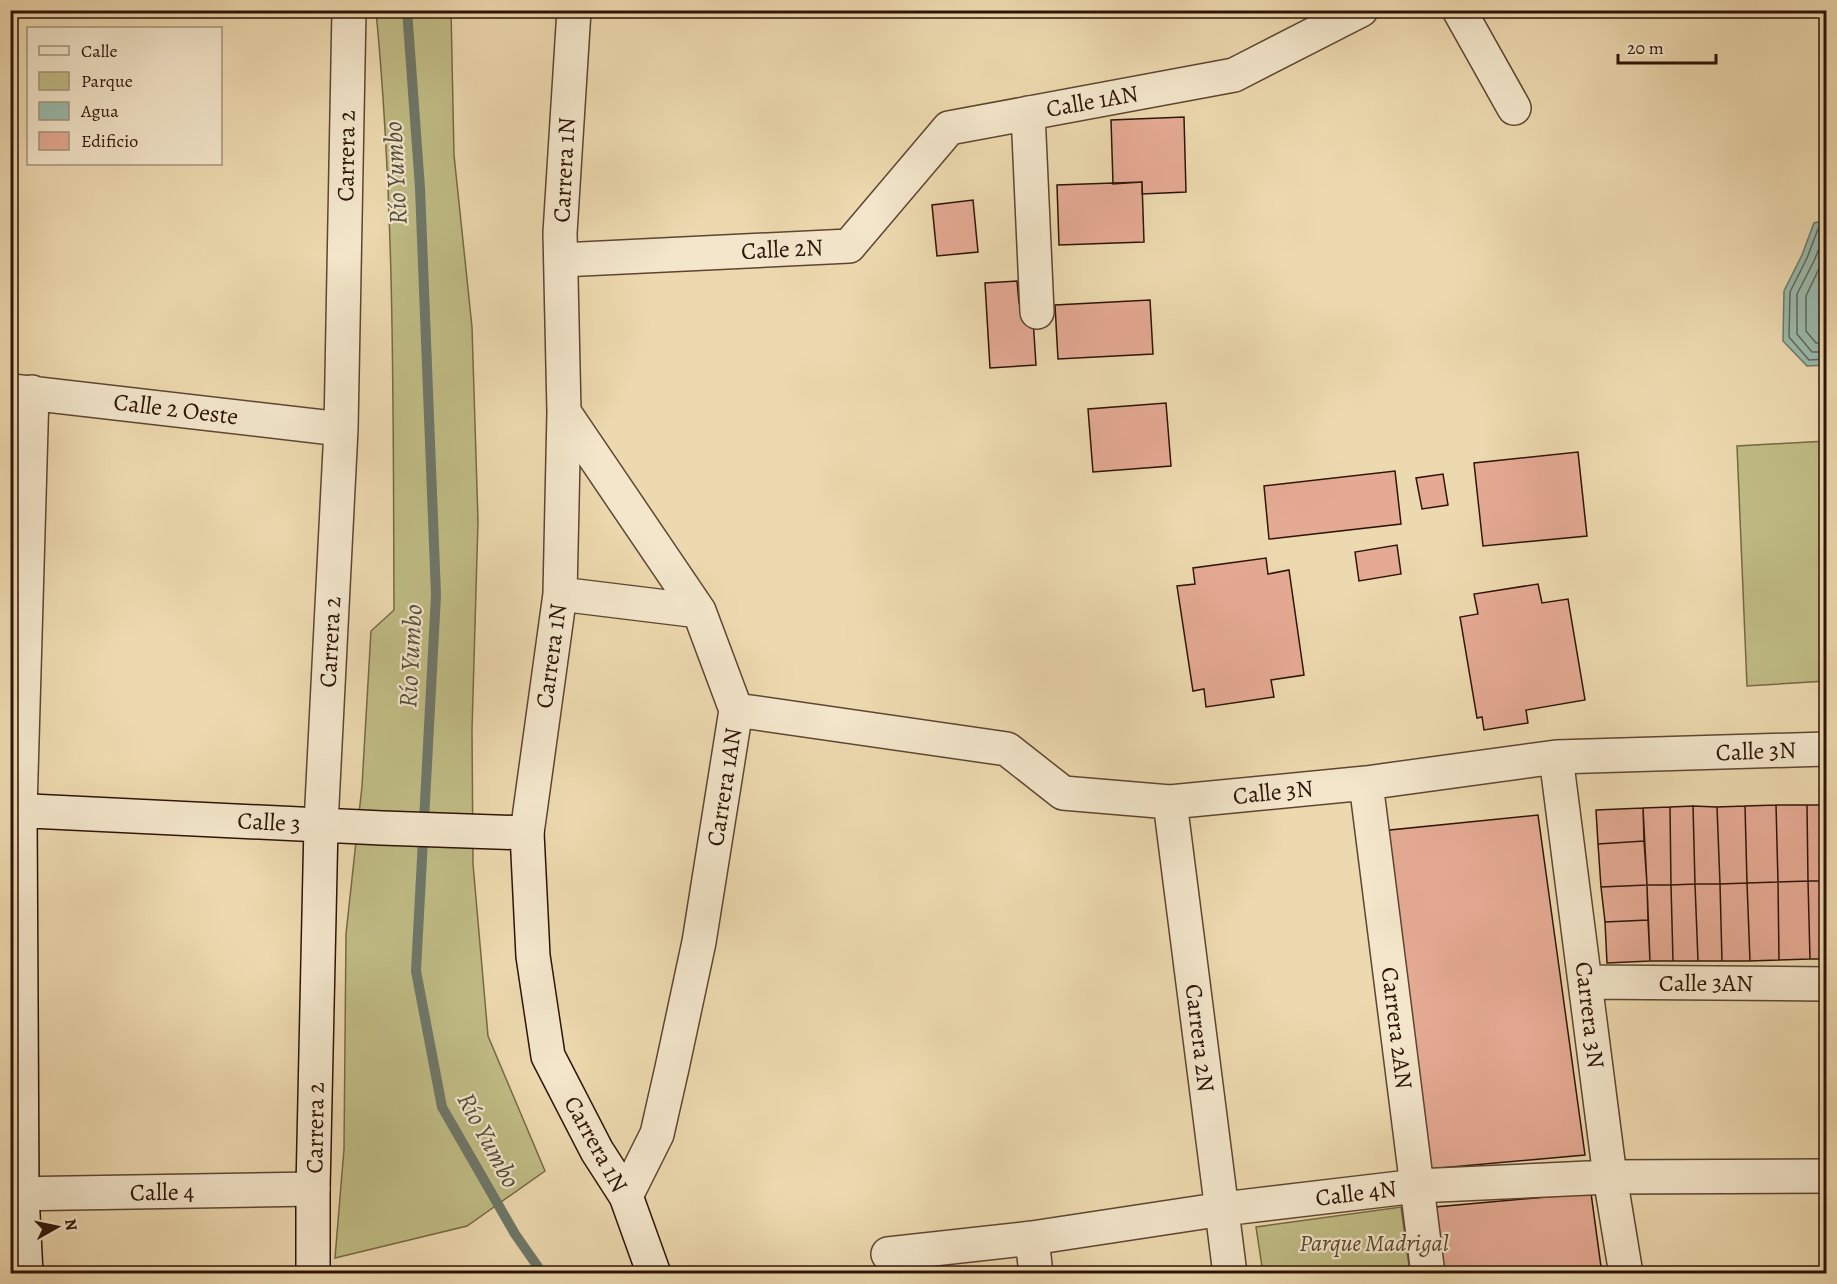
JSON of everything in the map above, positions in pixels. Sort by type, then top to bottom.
[{"type":"street","name":"Carrera 2","points":[[314,1274],[313,1189],[321,824],[340,429],[349,10]]},
{"type":"street","name":"Carrera 1N","points":[[574,10],[560,233],[564,412],[560,594],[519,832],[533,956],[548,1056],[597,1151],[626,1196],[654,1274]]},
{"type":"street","name":"Calle 1AN","points":[[949,128],[1234,75],[1361,10]]},
{"type":"street","points":[[1459,10],[1514,108]]},
{"type":"street","points":[[1028,113],[1036,312]]},
{"type":"street","name":"Calle 2N","points":[[561,260],[849,246],[949,128]]},
{"type":"street","name":"Calle 2 Oeste","points":[[21,392],[340,429]]},
{"type":"street","points":[[21,392],[15,810],[16,1194],[26,1274]]},
{"type":"street","name":"Carrera 1AN","points":[[564,412],[699,611],[736,710],[699,942],[672,1068],[657,1134],[626,1196]]},
{"type":"street","points":[[560,594],[699,611]]},
{"type":"street","name":"Calle 3N","points":[[736,710],[1008,749],[1063,793],[1170,802],[1365,783],[1556,757],[1827,749]]},
{"type":"street","name":"Carrera 3N","points":[[1556,757],[1610,1177],[1626,1274]]},
{"type":"street","name":"Carrera 2AN","points":[[1365,783],[1428,1274]]},
{"type":"street","name":"Carrera 2N","points":[[1170,802],[1230,1274]]},
{"type":"street","name":"Calle 3","points":[[15,810],[382,828],[519,832]]},
{"type":"street","name":"Calle 3AN","points":[[1585,982],[1827,984]]},
{"type":"street","name":"Calle 4N","points":[[888,1254],[1032,1238],[1223,1209],[1417,1186],[1610,1177],[1827,1176]]},
{"type":"street","name":"Calle 4","points":[[16,1194],[313,1189]]},
{"type":"street","points":[[1032,1238],[1036,1274]]},
{"type":"green space","points":[[376,11],[451,11],[454,155],[472,327],[478,521],[472,730],[473,864],[488,1036],[545,1171],[467,1226],[335,1258],[344,1149],[346,934],[362,786],[371,631],[394,610],[390,235]]},
{"type":"green space","points":[[1826,441],[1826,681],[1747,686],[1737,446]]},
{"type":"green space","name":"Parque Madrigal","points":[[1401,1207],[1410,1273],[1263,1273],[1256,1227]]},
{"type":"water","points":[[1826,220],[1826,365],[1807,366],[1783,341],[1784,291],[1802,255],[1814,223]]},
{"type":"building","points":[[1184,117],[1186,192],[1142,194],[1142,182],[1113,184],[1111,120]]},
{"type":"building","points":[[1142,182],[1144,242],[1059,245],[1057,185]]},
{"type":"building","points":[[973,200],[978,252],[937,256],[932,205]]},
{"type":"building","points":[[1017,281],[1019,303],[1026,302],[1033,319],[1036,365],[990,368],[985,283]]},
{"type":"building","points":[[1150,300],[1153,354],[1058,359],[1055,305]]},
{"type":"building","points":[[1166,403],[1171,466],[1093,472],[1088,409]]},
{"type":"building","points":[[1578,452],[1587,536],[1483,546],[1474,463]]},
{"type":"building","points":[[1395,471],[1401,524],[1269,539],[1264,486]]},
{"type":"building","points":[[1443,474],[1448,505],[1422,509],[1416,478]]},
{"type":"building","points":[[1397,545],[1401,574],[1359,581],[1355,552]]},
{"type":"building","points":[[1266,558],[1268,574],[1289,570],[1304,675],[1271,680],[1274,697],[1206,707],[1204,689],[1193,691],[1177,586],[1195,584],[1193,568]]},
{"type":"building","points":[[1538,584],[1542,603],[1568,599],[1585,700],[1526,710],[1528,723],[1484,730],[1482,717],[1477,718],[1460,617],[1478,614],[1474,594]]},
{"type":"building","points":[[1776,805],[1807,805],[1808,881],[1778,882]]},
{"type":"building","points":[[1776,805],[1778,882],[1747,883],[1745,806]]},
{"type":"building","points":[[1807,805],[1826,805],[1826,881],[1808,881]]},
{"type":"building","points":[[1693,806],[1695,884],[1671,885],[1670,807]]},
{"type":"building","points":[[1693,806],[1717,807],[1720,884],[1695,884]]},
{"type":"building","points":[[1745,806],[1747,883],[1720,884],[1717,807]]},
{"type":"building","points":[[1670,807],[1671,885],[1647,885],[1643,808]]},
{"type":"building","points":[[1643,808],[1644,841],[1598,844],[1596,810]]},
{"type":"building","points":[[1538,815],[1585,1155],[1429,1169],[1380,831]]},
{"type":"building","points":[[1644,841],[1647,885],[1601,887],[1598,844]]},
{"type":"building","points":[[1808,881],[1826,881],[1826,959],[1810,959]]},
{"type":"building","points":[[1808,881],[1810,959],[1779,960],[1778,882]]},
{"type":"building","points":[[1778,882],[1779,960],[1750,961],[1747,883]]},
{"type":"building","points":[[1747,883],[1750,961],[1722,961],[1720,884]]},
{"type":"building","points":[[1695,884],[1720,884],[1722,961],[1698,961]]},
{"type":"building","points":[[1695,884],[1698,961],[1673,961],[1671,885]]},
{"type":"building","points":[[1647,885],[1648,920],[1605,922],[1601,887]]},
{"type":"building","points":[[1647,885],[1671,885],[1673,961],[1650,961]]},
{"type":"building","points":[[1648,920],[1650,961],[1607,963],[1605,922]]},
{"type":"building","points":[[1591,1193],[1602,1274],[1444,1274],[1435,1207]]},
{"type":"waterway","name":"Río Yumbo","points":[[407,10],[420,188],[436,595],[416,971],[442,1107],[515,1234],[543,1274]]}]
